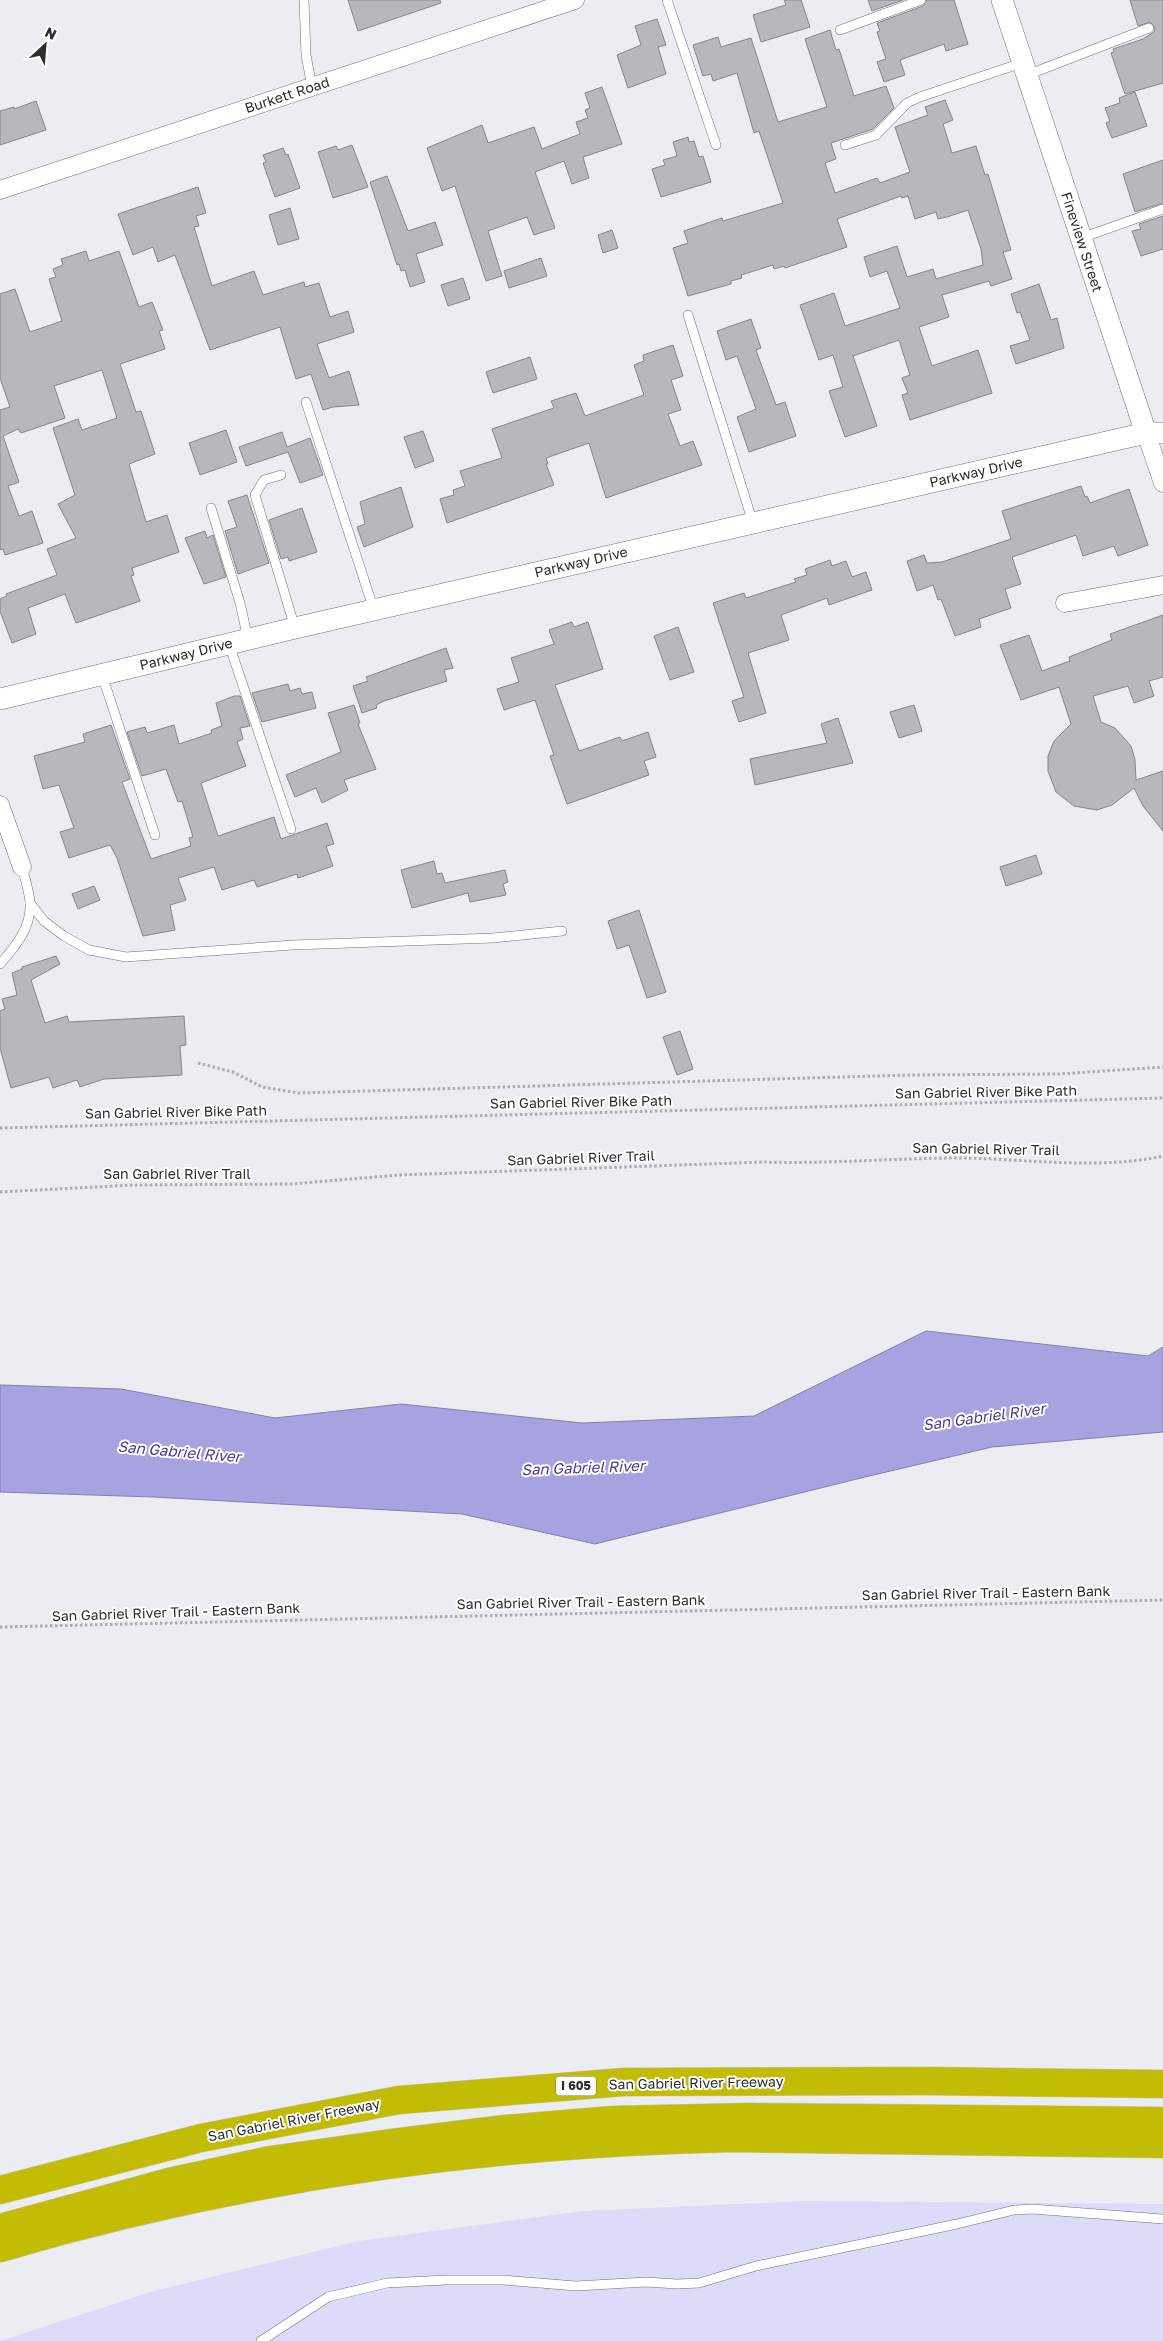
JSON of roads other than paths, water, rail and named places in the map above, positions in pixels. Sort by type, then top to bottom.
[{"type":"highway","name":"San Gabriel River Freeway","points":[[0,2190],[201,2138],[399,2100],[624,2082],[1163,2084]]},
{"type":"highway","points":[[0,2213],[133,2175],[260,2148],[444,2122],[598,2108],[718,2104],[1163,2110]]},
{"type":"highway","points":[[0,2228],[169,2182],[270,2160],[505,2129],[612,2120],[749,2117],[1163,2121]]},
{"type":"highway","points":[[0,2248],[168,2204],[285,2181],[421,2160],[547,2147],[669,2139],[734,2138],[1163,2144]]},
{"type":"street","name":"Burkett Road","points":[[0,190],[575,0]]},
{"type":"street","name":"Fineview Street","points":[[1002,0],[1081,238],[1154,433],[1163,483]]},
{"type":"street","name":"Parkway Drive","points":[[0,699],[295,628],[1154,433]]},
{"type":"street","points":[[1064,603],[1163,585]]},
{"type":"street","points":[[0,805],[22,867]]},
{"type":"lane","points":[[304,0],[306,55],[312,87]]},
{"type":"lane","points":[[667,0],[716,145]]},
{"type":"lane","points":[[840,30],[921,0]]},
{"type":"lane","points":[[845,145],[876,135],[907,103],[1025,69],[1149,28]]},
{"type":"lane","points":[[1081,238],[1163,209]]},
{"type":"lane","points":[[688,315],[753,523]]},
{"type":"lane","points":[[306,402],[374,610]]},
{"type":"lane","points":[[281,474],[264,480],[255,495],[295,628]]},
{"type":"lane","points":[[212,508],[240,603],[239,641],[291,829]]},
{"type":"lane","points":[[102,674],[155,835]]},
{"type":"lane","points":[[0,964],[15,948],[27,927],[30,903],[22,867]]},
{"type":"lane","points":[[30,903],[44,921],[64,936],[89,950],[126,958],[293,945],[493,938],[562,931]]},
{"type":"lane","points":[[261,2341],[328,2296],[388,2283],[503,2280],[576,2286],[646,2282],[700,2283],[756,2266],[957,2224],[1014,2210],[1032,2209],[1163,2219]]},
{"type":"water","name":"San Gabriel River","points":[[926,1331],[1148,1356],[1163,1347],[1163,1432],[992,1447],[595,1544],[462,1514],[153,1497],[0,1492],[0,1385],[121,1389],[275,1418],[401,1404],[582,1423],[754,1416]]}]
